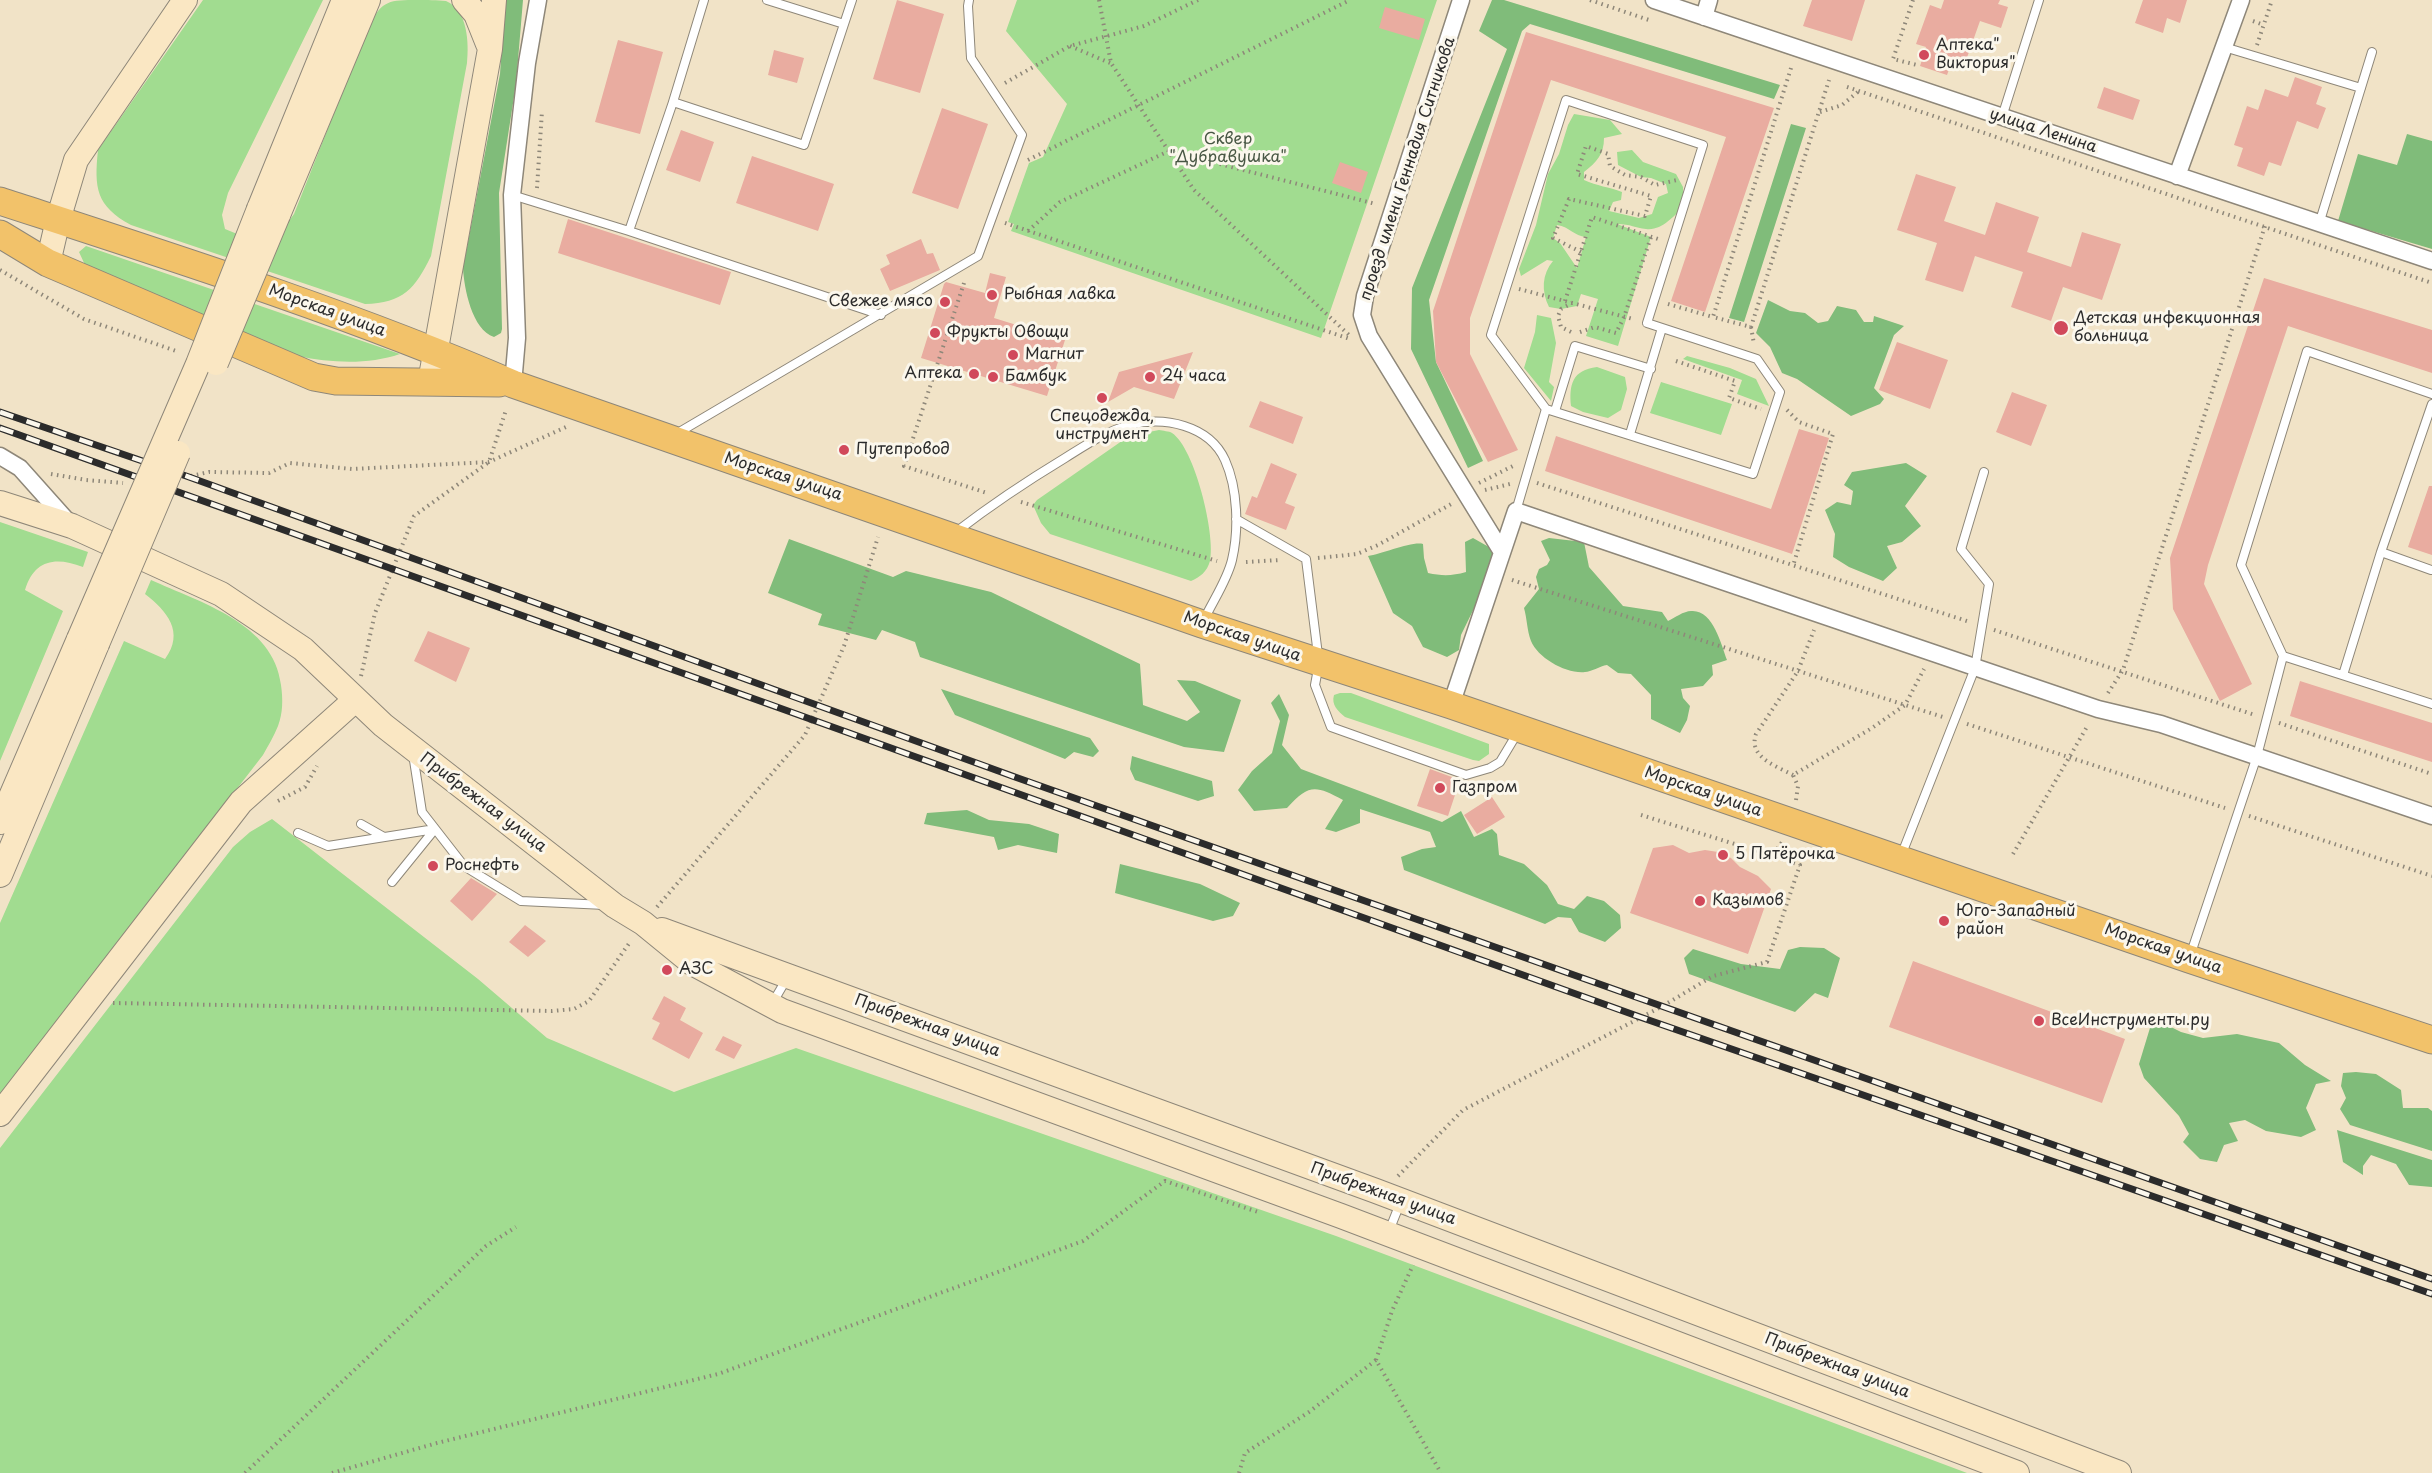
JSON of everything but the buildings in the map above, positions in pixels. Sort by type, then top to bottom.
[{"type":"main road","points":[[48,263],[76,160],[185,0]]},
{"type":"main road","points":[[464,0],[476,14],[490,49]]},
{"type":"main road","points":[[430,381],[490,49],[494,0]]},
{"type":"main road","points":[[0,875],[88,641],[198,364],[362,1]]},
{"type":"main road","name":"Морская улица","points":[[0,201],[257,285],[437,351],[513,384],[668,439],[887,512],[1202,624],[1451,705],[2189,959],[2432,1040]]},
{"type":"main road","points":[[0,234],[48,263],[314,377],[336,381],[513,384]]},
{"type":"main road","name":"Прибрежная улица","points":[[0,503],[72,526],[221,594],[303,649],[355,700],[413,749],[510,822],[615,906],[643,923],[692,963],[782,1011],[1388,1234],[2017,1473]]},
{"type":"main road","points":[[0,822],[88,641]]},
{"type":"main road","points":[[0,1114],[241,802],[355,700]]},
{"type":"main road","name":"Прибрежная улица","points":[[643,923],[1401,1200],[2119,1473]]},
{"type":"street","points":[[513,384],[517,338],[512,195],[527,63],[538,0]]},
{"type":"street","name":"проезд имени Геннадия Ситникова","points":[[1461,0],[1365,296],[1362,315],[1369,336],[1469,491],[1502,552]]},
{"type":"street","name":"улица Ленина","points":[[1654,0],[2432,261]]},
{"type":"street","points":[[1704,16],[1709,0]]},
{"type":"street","points":[[2177,176],[2238,8]]},
{"type":"street","points":[[0,456],[20,468],[72,526]]},
{"type":"street","points":[[1451,705],[1516,511],[2098,709],[2161,724],[2432,816]]},
{"type":"lane","points":[[629,231],[673,102],[704,0]]},
{"type":"lane","points":[[767,0],[844,24]]},
{"type":"lane","points":[[673,102],[804,145],[852,0]]},
{"type":"lane","points":[[668,439],[978,256],[1022,135],[971,58],[969,0]]},
{"type":"lane","points":[[2002,118],[2039,0]]},
{"type":"lane","points":[[2224,46],[2361,88]]},
{"type":"lane","points":[[2319,224],[2372,52]]},
{"type":"lane","points":[[1566,100],[1703,146],[1672,244],[1647,323],[1757,359],[1780,392],[1753,474],[1550,410],[1491,335],[1566,100]]},
{"type":"lane","points":[[512,195],[629,231],[881,315]]},
{"type":"lane","points":[[1630,434],[1662,328]]},
{"type":"lane","points":[[1516,511],[1550,410],[1575,346],[1651,369]]},
{"type":"lane","points":[[2189,959],[2257,756],[2265,718],[2283,656],[2241,565],[2307,351],[2432,394]]},
{"type":"lane","points":[[2343,675],[2380,552],[2432,404]]},
{"type":"lane","points":[[950,536],[1001,498],[1104,434],[1153,420],[1174,422],[1202,436],[1225,459],[1233,484],[1236,519],[1231,562],[1202,624]]},
{"type":"lane","points":[[1900,859],[1975,668],[1989,584],[1961,549],[1984,472]]},
{"type":"lane","points":[[1236,519],[1306,559],[1319,663],[1315,685],[1331,727],[1466,775],[1500,762],[1520,729]]},
{"type":"lane","points":[[2380,552],[2431,570]]},
{"type":"lane","points":[[2283,656],[2432,704]]},
{"type":"lane","points":[[413,749],[422,812],[464,866],[521,901],[615,906]]},
{"type":"lane","points":[[361,824],[384,837]]},
{"type":"lane","points":[[298,833],[328,846],[435,829]]},
{"type":"lane","points":[[392,882],[435,829]]},
{"type":"lane","points":[[782,1011],[776,997],[783,985],[798,978]]},
{"type":"lane","points":[[1388,1234],[1401,1200]]},
{"type":"path","points":[[1007,213],[1004,223],[1354,340],[1194,190],[1111,63],[1099,0]]},
{"type":"path","points":[[992,90],[1070,46],[1144,26],[1198,0]]},
{"type":"path","points":[[1024,162],[1350,0]]},
{"type":"path","points":[[1590,0],[1657,22]]},
{"type":"path","points":[[1913,0],[1893,59],[1917,65]]},
{"type":"path","points":[[2253,56],[2272,0]]},
{"type":"path","points":[[2238,8],[2264,25]]},
{"type":"path","points":[[1070,46],[1111,63]]},
{"type":"path","points":[[1713,317],[1791,68],[1800,71]]},
{"type":"path","points":[[1819,77],[2432,283]]},
{"type":"path","points":[[1662,303],[1751,327],[1829,80]]},
{"type":"path","points":[[1819,112],[1842,105],[1859,91]]},
{"type":"path","points":[[1581,252],[1553,238],[1569,199],[1645,216],[1651,196],[1577,174],[1586,146],[1608,154],[1610,166],[1625,175],[1641,177],[1654,185],[1674,182],[1696,167]]},
{"type":"path","points":[[1028,231],[1060,202],[1169,151],[1394,209]]},
{"type":"path","points":[[2013,854],[2123,670],[2272,208]]},
{"type":"path","points":[[1565,301],[1592,217],[1672,244]]},
{"type":"path","points":[[1572,303],[1561,309],[1558,316],[1561,327],[1575,334],[1594,327],[1616,333],[1624,317],[1652,237]]},
{"type":"path","points":[[969,277],[962,285],[904,466],[1001,498],[1034,505],[1210,560],[1231,562],[1357,554],[1378,545],[1522,461]]},
{"type":"path","points":[[1507,285],[1647,323]]},
{"type":"path","points":[[1677,361],[1735,381],[1729,398],[1799,422]]},
{"type":"path","points":[[489,462],[506,410]]},
{"type":"path","points":[[375,613],[414,516],[489,462],[568,426]]},
{"type":"path","points":[[1793,566],[1833,434]]},
{"type":"path","points":[[182,480],[208,472],[269,473],[290,464],[352,469],[489,462]]},
{"type":"path","points":[[20,468],[86,480],[132,484]]},
{"type":"path","points":[[1469,491],[1526,480],[2123,670],[2432,774]]},
{"type":"path","points":[[102,1003],[552,1011],[574,1009],[589,1000],[643,923],[805,735],[844,646],[879,537],[868,533]]},
{"type":"path","points":[[1764,853],[1774,852],[1781,846],[1798,786],[1793,775],[1761,757],[1753,742],[1798,671],[1820,614]]},
{"type":"path","points":[[1793,775],[1872,728],[1905,705],[1933,654]]},
{"type":"path","points":[[1376,1191],[1402,1174],[1463,1110],[1661,1007],[1713,976],[1767,962],[1800,865],[1641,815]]},
{"type":"path","points":[[332,1473],[449,1440],[718,1374],[1083,1241],[1165,1180],[1263,1213]]},
{"type":"path","points":[[245,1473],[486,1246],[516,1227]]},
{"type":"path","points":[[1239,1473],[1245,1453],[1308,1412],[1376,1360],[1392,1311],[1421,1247]]},
{"type":"path","points":[[1376,1360],[1441,1473]]},
{"type":"green space","points":[[203,0],[323,0],[228,193],[222,215],[225,229],[264,245],[278,235],[294,214],[369,25],[378,11],[393,1],[428,0],[446,1],[459,12],[466,28],[467,63],[431,256],[419,277],[406,292],[389,301],[365,304],[131,225],[119,218],[104,203],[97,185],[98,150]]},
{"type":"green space","points":[[505,0],[523,0],[516,84],[499,193],[502,329],[501,333],[494,337],[486,333],[475,317],[467,297],[463,268],[500,74]]},
{"type":"green space","name":"Сквер \"Дубравушка\"","points":[[1017,0],[1437,0],[1321,338],[1011,231],[1014,224],[1008,222],[1029,163],[1043,157],[1067,104],[1006,31]]},
{"type":"green space","points":[[1492,0],[1504,0],[1780,85],[1774,99],[1530,24],[1522,31],[1429,300],[1436,362],[1483,461],[1468,468],[1411,349],[1412,288],[1507,49],[1479,31]]},
{"type":"green space","points":[[1574,114],[1610,120],[1622,134],[1604,138],[1603,149],[1599,157],[1584,172],[1584,180],[1622,192],[1621,200],[1613,202],[1609,211],[1639,218],[1652,214],[1658,197],[1668,193],[1666,184],[1641,177],[1618,165],[1617,152],[1632,150],[1643,162],[1676,174],[1683,187],[1684,207],[1657,228],[1646,229],[1617,224],[1651,237],[1618,346],[1586,336],[1598,299],[1581,294],[1577,306],[1561,309],[1549,307],[1544,283],[1549,266],[1553,261],[1547,260],[1521,276],[1519,269],[1536,225],[1548,174],[1559,154]],"holes":[[[1557,225],[1586,237],[1577,268],[1560,243],[1553,238]]]},
{"type":"green space","points":[[1791,124],[1806,128],[1744,322],[1729,318]]},
{"type":"green space","points":[[2407,134],[2432,141],[2432,249],[2338,221],[2358,154],[2397,165]]},
{"type":"green space","points":[[86,246],[400,354],[388,358],[349,362],[298,356],[92,280],[79,252]]},
{"type":"green space","points":[[1768,300],[1790,311],[1805,313],[1818,323],[1828,321],[1837,306],[1856,310],[1864,322],[1873,322],[1874,316],[1904,326],[1894,335],[1874,388],[1884,399],[1880,404],[1851,416],[1797,379],[1782,373],[1770,347],[1756,333]]},
{"type":"green space","points":[[1537,315],[1551,318],[1556,343],[1549,382],[1554,387],[1551,401],[1524,368],[1535,332]]},
{"type":"green space","points":[[1687,356],[1730,368],[1756,379],[1769,406],[1737,394],[1742,380],[1683,359]]},
{"type":"green space","points":[[1597,367],[1625,377],[1627,389],[1621,410],[1608,418],[1583,412],[1571,406],[1572,385],[1577,375],[1582,371]]},
{"type":"green space","points":[[1661,382],[1732,404],[1721,435],[1650,413]]},
{"type":"green space","points":[[1159,430],[1172,433],[1180,442],[1196,474],[1207,513],[1210,561],[1203,574],[1191,581],[1050,534],[1041,523],[1033,505],[1129,436]]},
{"type":"green space","points":[[1906,463],[1927,476],[1905,506],[1921,526],[1902,542],[1887,546],[1897,568],[1883,581],[1849,567],[1833,557],[1835,534],[1825,510],[1837,502],[1851,505],[1853,491],[1844,485],[1852,472]]},
{"type":"green space","points":[[0,522],[88,552],[83,567],[63,562],[47,563],[34,572],[29,580],[25,590],[63,611],[0,761]]},
{"type":"green space","points":[[1473,538],[1496,551],[1481,594],[1461,635],[1459,650],[1447,657],[1423,647],[1412,626],[1393,613],[1368,556],[1412,544],[1423,544],[1428,573],[1456,574],[1466,572],[1465,542]]},
{"type":"green space","points":[[1549,538],[1584,542],[1589,567],[1623,606],[1662,612],[1668,621],[1691,611],[1699,612],[1710,621],[1719,637],[1727,660],[1712,665],[1713,675],[1703,686],[1681,689],[1683,698],[1690,706],[1687,720],[1680,733],[1651,719],[1651,695],[1631,674],[1618,673],[1607,665],[1587,672],[1561,668],[1546,659],[1535,647],[1531,641],[1524,608],[1539,589],[1536,577],[1539,569],[1547,565],[1550,560],[1541,541]]},
{"type":"green space","points":[[789,539],[893,577],[906,571],[991,592],[1140,664],[1143,705],[1187,721],[1200,712],[1177,680],[1195,681],[1241,700],[1224,752],[1184,747],[920,657],[915,642],[882,630],[876,640],[818,625],[822,614],[768,593]]},
{"type":"green space","points":[[151,580],[231,618],[249,630],[264,646],[275,664],[281,685],[280,721],[263,755],[0,1096],[0,923],[124,641],[165,659],[171,649],[173,631],[171,623],[160,608],[145,594]]},
{"type":"green space","points":[[941,689],[1090,738],[1099,751],[1093,757],[1074,752],[1065,759],[955,715]]},
{"type":"green space","points":[[1351,693],[1489,744],[1489,754],[1479,761],[1473,760],[1345,717],[1333,702],[1334,695]]},
{"type":"green space","points":[[1279,694],[1289,715],[1282,745],[1301,769],[1442,822],[1461,811],[1474,837],[1492,829],[1497,834],[1499,855],[1524,864],[1547,885],[1558,904],[1574,909],[1587,896],[1604,901],[1620,915],[1621,928],[1605,942],[1579,932],[1571,918],[1558,917],[1545,924],[1404,870],[1401,857],[1422,849],[1436,847],[1430,832],[1360,809],[1360,823],[1336,832],[1325,829],[1343,800],[1326,792],[1313,789],[1301,795],[1287,808],[1254,811],[1238,790],[1252,771],[1272,753],[1280,721],[1271,703]]},
{"type":"green space","points":[[1132,756],[1212,781],[1214,796],[1198,801],[1135,780],[1130,769]]},
{"type":"green space","points":[[967,810],[989,820],[1029,824],[1059,834],[1057,853],[1018,845],[998,850],[994,837],[924,824],[927,813]]},
{"type":"green space","points":[[272,819],[478,979],[547,1038],[674,1092],[796,1048],[1336,1236],[1967,1473],[0,1473],[0,1148],[233,847],[250,832]]},
{"type":"green space","points":[[1120,864],[1200,884],[1240,903],[1233,916],[1213,921],[1115,893]]},
{"type":"green space","points":[[1800,947],[1824,948],[1840,958],[1828,998],[1815,993],[1795,1012],[1689,974],[1684,958],[1693,949],[1741,964],[1780,969],[1788,950]]},
{"type":"green space","points":[[2153,1018],[2181,1032],[2203,1038],[2237,1034],[2279,1043],[2305,1065],[2331,1081],[2316,1084],[2306,1108],[2316,1130],[2301,1137],[2266,1131],[2245,1120],[2229,1123],[2238,1141],[2224,1145],[2217,1162],[2200,1159],[2183,1142],[2189,1134],[2179,1116],[2144,1078],[2139,1064]]},
{"type":"green space","points":[[2343,1073],[2376,1074],[2401,1090],[2403,1108],[2428,1108],[2432,1111],[2432,1151],[2350,1125],[2340,1109],[2346,1098],[2341,1086]]},
{"type":"green space","points":[[2337,1130],[2432,1160],[2432,1187],[2409,1185],[2396,1164],[2371,1155],[2363,1166],[2363,1175],[2343,1162]]},
{"type":"railway","points":[[0,412],[189,477],[1015,777],[2432,1279]]},
{"type":"railway","points":[[0,428],[1640,1017],[2432,1294]]},
{"type":"place","name":"Аптека\" Виктория\"","points":[[1924,55]]},
{"type":"place","name":"Рыбная лавка","points":[[992,295]]},
{"type":"place","name":"Свежее мясо","points":[[945,302]]},
{"type":"place","name":"Детская инфекционная больница","points":[[2061,328]]},
{"type":"place","name":"Фрукты Овощи","points":[[935,333]]},
{"type":"place","name":"Магнит","points":[[1013,355]]},
{"type":"place","name":"Аптека","points":[[974,374]]},
{"type":"place","name":"Бамбук","points":[[993,377]]},
{"type":"place","name":"24 часа","points":[[1150,377]]},
{"type":"place","name":"Спецодежда, инструмент","points":[[1102,398]]},
{"type":"place","name":"Путепровод","points":[[844,450]]},
{"type":"place","name":"Газпром","points":[[1440,788]]},
{"type":"place","name":"5 Пятёрочка","points":[[1723,855]]},
{"type":"place","name":"Роснефть","points":[[433,866]]},
{"type":"place","name":"Казымов","points":[[1700,901]]},
{"type":"place","name":"Юго-Западный район","points":[[1944,921]]},
{"type":"place","name":"АЗС","points":[[667,970]]},
{"type":"place","name":"ВсеИнструменты.ру","points":[[2039,1021]]}]
